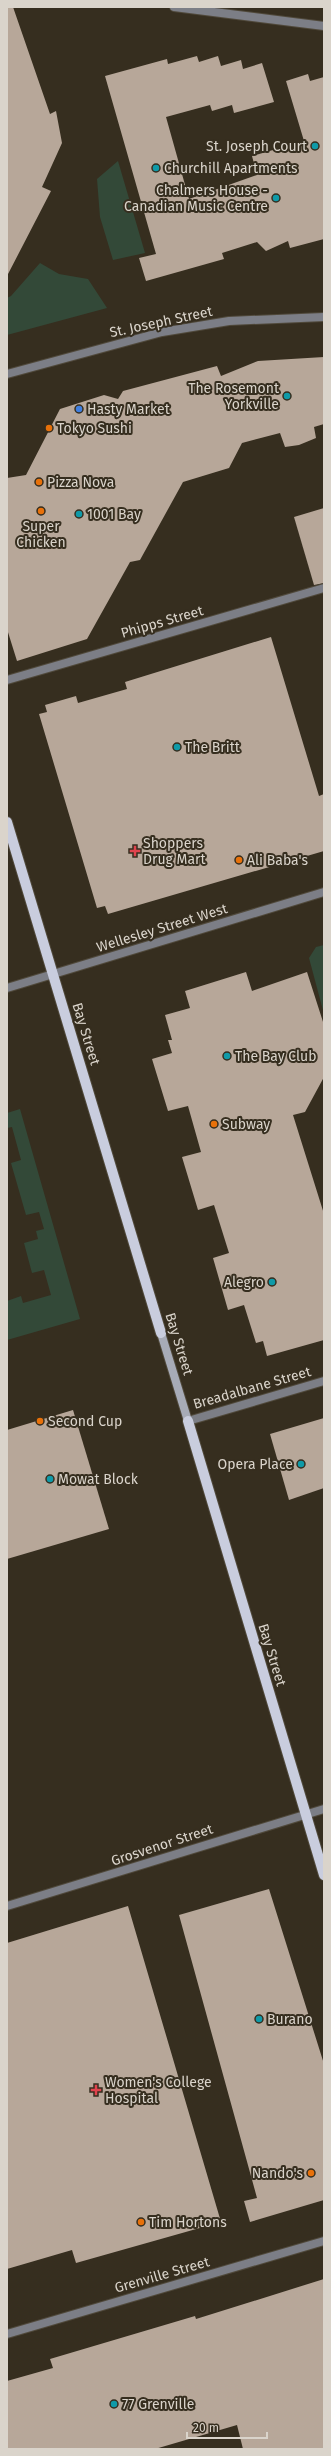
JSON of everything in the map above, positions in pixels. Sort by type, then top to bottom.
[{"type":"main road","name":"Bay Street","points":[[7,822],[324,1875]]},
{"type":"street","points":[[174,7],[324,26]]},
{"type":"street","name":"St. Joseph Street","points":[[7,374],[162,332],[229,321],[324,317]]},
{"type":"street","name":"Phipps Street","points":[[7,680],[324,588]]},
{"type":"street","name":"Wellesley Street West","points":[[7,988],[324,892]]},
{"type":"street","name":"Breadalbane Street","points":[[188,1420],[324,1381]]},
{"type":"street","name":"Grosvenor Street","points":[[7,1906],[324,1809]]},
{"type":"street","name":"Grenville Street","points":[[7,2334],[324,2241]]},
{"type":"green space","points":[[118,161],[145,253],[113,260],[100,217],[97,179]]},
{"type":"green space","points":[[40,263],[59,274],[88,279],[107,308],[7,335],[7,298],[11,296]]},
{"type":"green space","points":[[324,945],[324,1014],[309,958],[316,947]]},
{"type":"green space","points":[[20,1109],[80,1319],[7,1340],[7,1301],[21,1296],[23,1303],[51,1295],[44,1270],[32,1273],[24,1243],[38,1239],[36,1231],[44,1229],[39,1212],[26,1215],[11,1163],[21,1160],[12,1127],[7,1128],[7,1113]]},
{"type":"building","points":[[7,7],[13,7],[50,114],[56,111],[62,143],[42,187],[51,191],[7,276]]},
{"type":"building","points":[[197,56],[199,62],[218,56],[221,66],[241,60],[243,69],[262,63],[274,102],[234,113],[232,105],[212,111],[210,105],[166,117],[189,199],[257,175],[252,156],[304,141],[286,81],[308,74],[310,81],[324,77],[324,239],[290,248],[288,241],[266,251],[257,242],[222,253],[224,259],[146,281],[139,258],[156,254],[105,76],[167,59],[168,64]]},
{"type":"building","points":[[324,357],[324,424],[314,427],[316,438],[299,445],[285,447],[280,433],[242,443],[229,468],[183,482],[140,560],[130,562],[87,639],[17,661],[7,629],[7,478],[26,475],[60,409],[104,395],[118,399],[123,391],[217,366],[221,376],[258,361]]},
{"type":"building","points":[[324,508],[324,583],[314,585],[294,517]]},
{"type":"building","name":"The Britt","points":[[271,637],[319,796],[324,794],[324,851],[108,914],[105,906],[97,908],[39,714],[47,712],[45,705],[76,696],[78,703],[127,689],[125,682]]},
{"type":"building","points":[[246,972],[252,991],[307,972],[324,1025],[324,1077],[305,1112],[293,1115],[324,1214],[324,1340],[267,1356],[263,1341],[256,1343],[244,1305],[228,1310],[213,1258],[229,1253],[214,1205],[198,1210],[182,1157],[201,1152],[188,1106],[168,1111],[152,1059],[172,1053],[168,1040],[172,1040],[165,1015],[190,1008],[185,991]]},
{"type":"building","name":"Mowat Block","points":[[73,1410],[109,1529],[7,1559],[7,1430]]},
{"type":"building","name":"Opera Place","points":[[324,1418],[324,1488],[289,1500],[270,1434]]},
{"type":"building","name":"Burano","points":[[269,1889],[324,2064],[324,2200],[250,2222],[244,2201],[257,2198],[179,1915]]},
{"type":"building","name":"Women's College Hospital","points":[[128,1906],[221,2222],[76,2263],[72,2250],[7,2269],[7,1943]]},
{"type":"building","points":[[324,2279],[324,2449],[243,2449],[237,2425],[155,2449],[7,2449],[7,2381],[53,2368],[50,2359],[195,2316],[196,2319]]},
{"type":"place","name":"St. Joseph Court","points":[[315,146]]},
{"type":"place","name":"Churchill Apartments","points":[[156,168]]},
{"type":"place","name":"Chalmers House - Canadian Music Centre","points":[[276,198]]},
{"type":"place","name":"The Rosemont Yorkville","points":[[287,396]]},
{"type":"place","name":"Hasty Market","points":[[79,409]]},
{"type":"place","name":"Tokyo Sushi","points":[[49,428]]},
{"type":"place","name":"Pizza Nova","points":[[39,482]]},
{"type":"place","name":"Super Chicken","points":[[41,511]]},
{"type":"place","name":"1001 Bay","points":[[79,514]]},
{"type":"place","name":"The Britt","points":[[177,747]]},
{"type":"place","name":"Shoppers Drug Mart","points":[[135,851]]},
{"type":"place","name":"Ali Baba's","points":[[239,860]]},
{"type":"place","name":"The Bay Club","points":[[227,1056]]},
{"type":"place","name":"Subway","points":[[214,1124]]},
{"type":"place","name":"Alegro","points":[[272,1282]]},
{"type":"place","name":"Second Cup","points":[[40,1421]]},
{"type":"place","name":"Opera Place","points":[[301,1464]]},
{"type":"place","name":"Mowat Block","points":[[50,1479]]},
{"type":"place","name":"Burano","points":[[259,2019]]},
{"type":"place","name":"Women's College Hospital","points":[[96,2090]]},
{"type":"place","name":"Nando's","points":[[311,2173]]},
{"type":"place","name":"Tim Hortons","points":[[141,2222]]},
{"type":"place","name":"77 Grenville","points":[[114,2404]]}]
